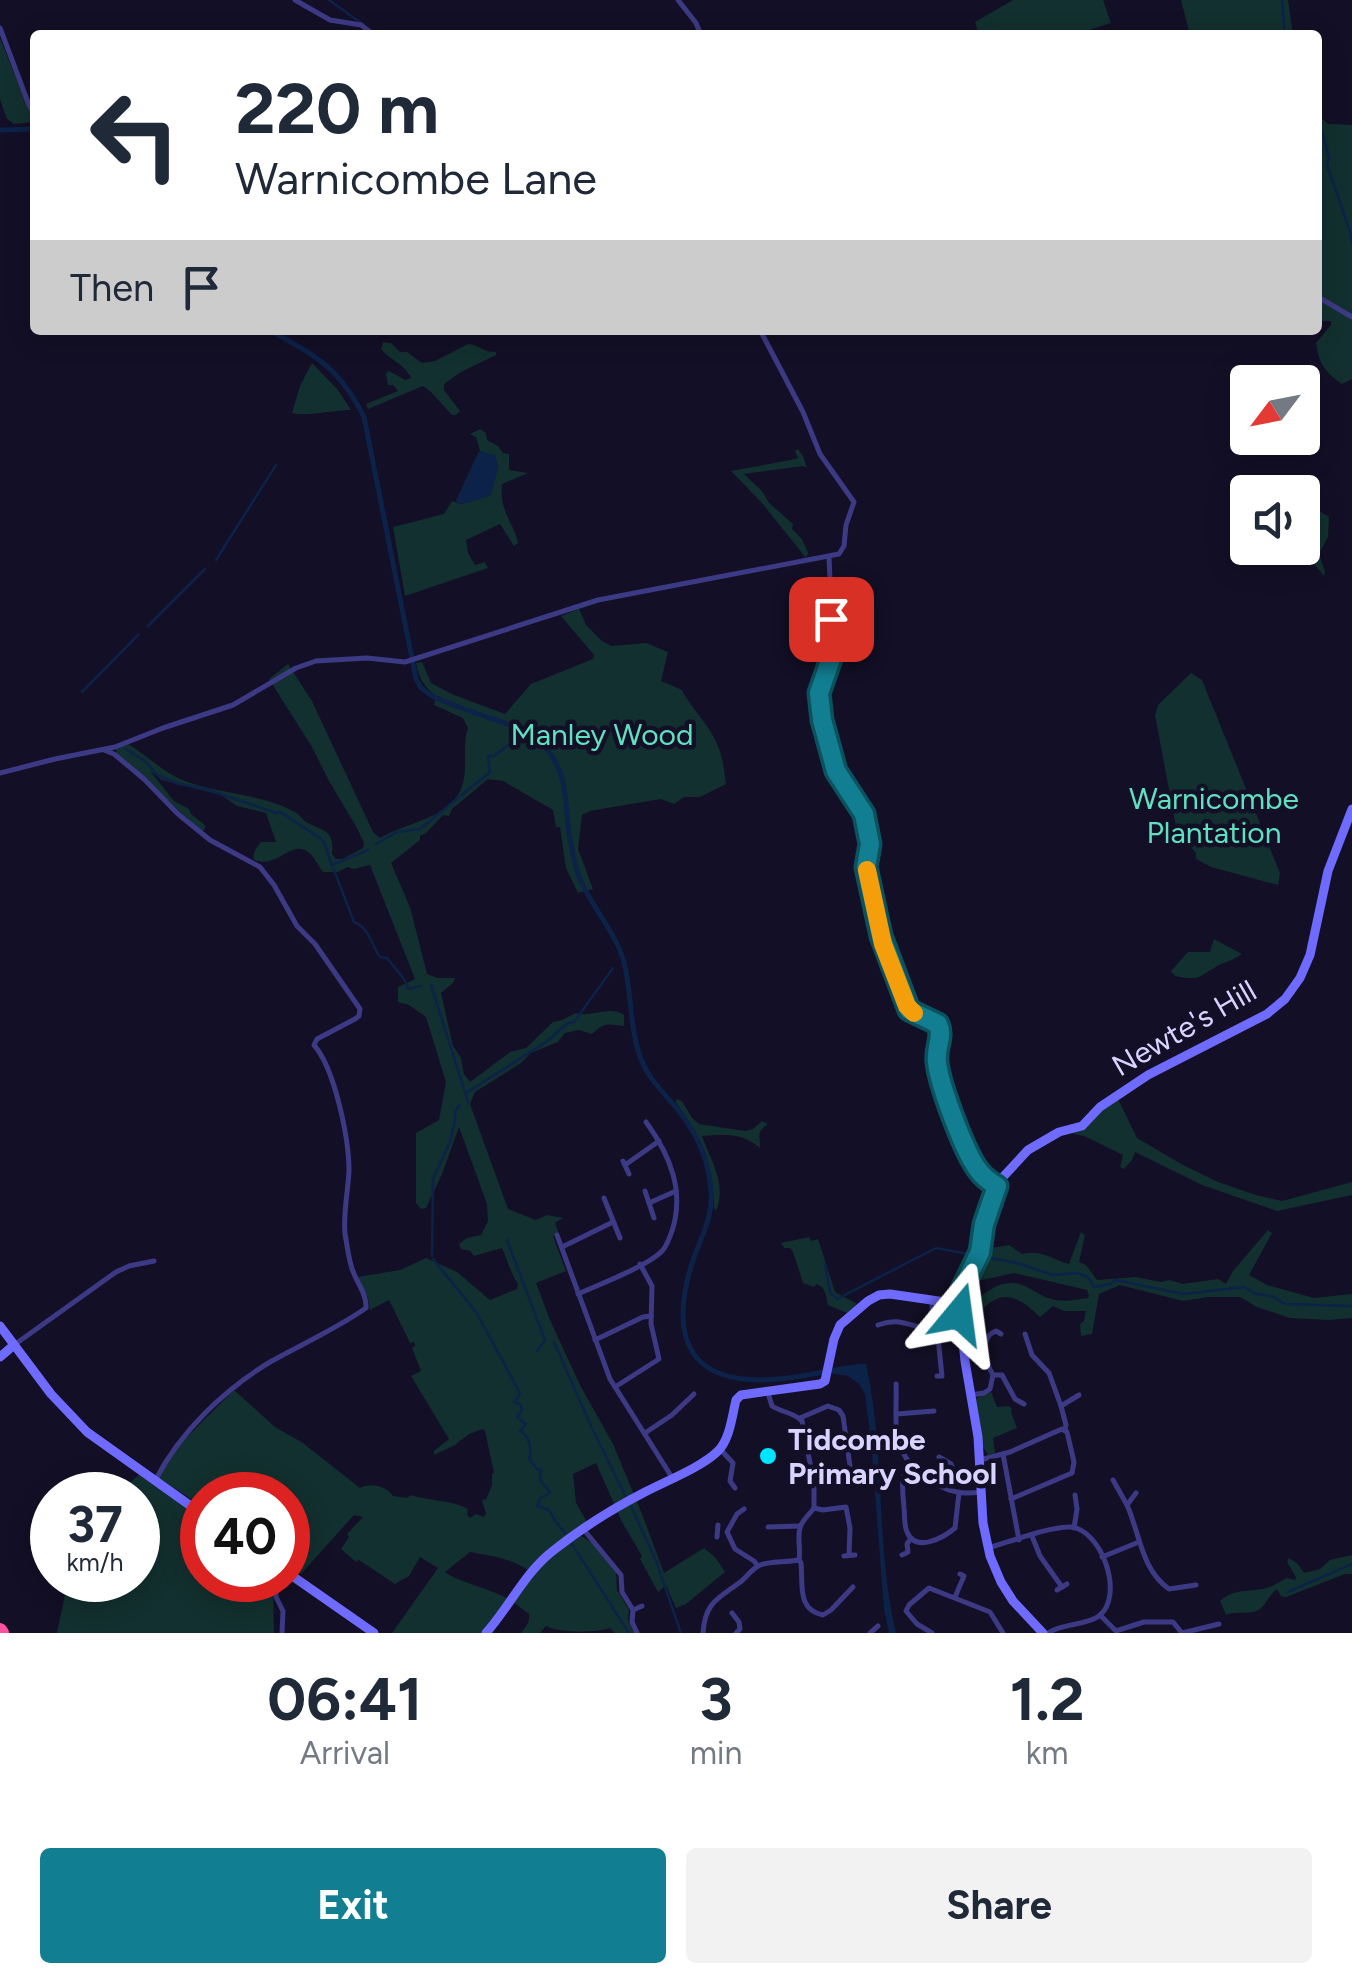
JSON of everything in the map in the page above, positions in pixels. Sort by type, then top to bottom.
[{"type":"street","points":[[295,0],[330,20],[361,25],[368,30]]},
{"type":"street","points":[[678,0],[698,30]]},
{"type":"street","points":[[0,28],[30,108]]},
{"type":"street","points":[[1322,300],[1352,317]]},
{"type":"street","points":[[0,773],[55,758],[114,751],[163,728],[233,706],[316,661],[342,658],[405,662],[598,600],[828,557],[842,551],[854,502],[820,454],[763,335]]},
{"type":"street","points":[[828,557],[833,653],[819,693],[832,760],[864,814],[870,844],[866,867],[881,936],[894,972],[909,1010],[940,1028],[942,1036],[936,1056],[946,1095],[970,1157],[980,1173],[997,1186],[984,1224],[980,1252],[959,1304],[988,1548],[1007,1592],[1046,1633],[1100,1615],[1108,1603],[1111,1586],[1090,1535],[1064,1528],[988,1548]]},
{"type":"street","points":[[114,751],[210,840],[260,867],[297,926],[320,950],[360,1008],[359,1016],[317,1039],[314,1045],[332,1080],[344,1130],[350,1265],[367,1306],[232,1388],[172,1450],[159,1472]]},
{"type":"street","name":"Newte's Hill","points":[[997,1186],[1028,1150],[1059,1132],[1082,1126],[1100,1107],[1148,1075],[1267,1014],[1285,999],[1310,955],[1328,871],[1352,809]]},
{"type":"street","points":[[578,1294],[660,1253],[666,1245],[676,1217],[676,1191],[671,1164],[646,1122]]},
{"type":"street","points":[[630,1174],[624,1163],[659,1141]]},
{"type":"street","points":[[645,1191],[654,1218]]},
{"type":"street","points":[[649,1203],[676,1191]]},
{"type":"street","points":[[604,1198],[620,1238]]},
{"type":"street","points":[[561,1247],[614,1222]]},
{"type":"street","points":[[557,1235],[615,1386],[673,1479]]},
{"type":"street","points":[[0,1356],[116,1272],[154,1261]]},
{"type":"street","points":[[640,1264],[652,1286],[651,1316],[659,1356],[667,1370]]},
{"type":"street","points":[[486,1633],[528,1575],[550,1552],[621,1504],[673,1479],[720,1449],[738,1396],[826,1380],[840,1325],[873,1298],[890,1294],[959,1304]]},
{"type":"street","points":[[932,1301],[942,1376],[937,1376]]},
{"type":"street","points":[[595,1340],[651,1316]]},
{"type":"street","points":[[878,1322],[893,1320],[925,1329],[937,1328]]},
{"type":"street","points":[[0,1326],[75,1420],[142,1472]]},
{"type":"street","points":[[993,1374],[985,1343],[987,1336],[998,1330]]},
{"type":"street","points":[[1025,1334],[1032,1356],[1046,1369],[1061,1406],[1064,1430]]},
{"type":"street","points":[[1030,1350],[1038,1347]]},
{"type":"street","points":[[615,1386],[659,1356]]},
{"type":"street","points":[[970,1395],[988,1390],[993,1374]]},
{"type":"street","points":[[993,1374],[1002,1374],[1013,1403],[1024,1404]]},
{"type":"street","points":[[898,1388],[899,1443],[911,1463],[928,1480],[950,1490],[982,1492]]},
{"type":"street","points":[[768,1390],[772,1406],[800,1418],[828,1406],[839,1410],[848,1463]]},
{"type":"street","points":[[646,1433],[694,1394]]},
{"type":"street","points":[[1061,1406],[1078,1396]]},
{"type":"street","points":[[897,1414],[934,1411]]},
{"type":"street","points":[[800,1418],[814,1467],[814,1508],[800,1526],[804,1604],[823,1617],[850,1588]]},
{"type":"street","points":[[980,1460],[1064,1430]]},
{"type":"street","points":[[1011,1498],[1072,1472],[1069,1435],[1064,1430]]},
{"type":"street","points":[[720,1449],[733,1463],[732,1484],[722,1486]]},
{"type":"street","points":[[1003,1454],[1019,1540]]},
{"type":"street","points":[[939,1457],[954,1462],[950,1490]]},
{"type":"street","points":[[911,1463],[902,1477],[906,1527],[911,1538],[924,1544],[951,1532],[957,1520],[959,1493]]},
{"type":"street","points":[[1113,1480],[1127,1505],[1147,1562],[1166,1588],[1196,1585]]},
{"type":"street","points":[[1127,1505],[1136,1493]]},
{"type":"street","points":[[1074,1528],[1075,1495]]},
{"type":"street","points":[[814,1508],[859,1505]]},
{"type":"street","points":[[846,1507],[849,1555]]},
{"type":"street","points":[[744,1508],[734,1510],[728,1532],[735,1549],[758,1566]]},
{"type":"street","points":[[772,1524],[800,1526]]},
{"type":"street","points":[[584,1530],[620,1573],[622,1592],[633,1610],[632,1622],[637,1633]]},
{"type":"street","points":[[718,1531],[728,1532]]},
{"type":"street","points":[[1032,1536],[1040,1556],[1062,1587]]},
{"type":"street","points":[[908,1552],[911,1538]]},
{"type":"street","points":[[1102,1557],[1140,1542]]},
{"type":"street","points":[[703,1633],[704,1618],[715,1600],[758,1566],[799,1560]]},
{"type":"street","points":[[955,1597],[963,1576]]},
{"type":"street","points":[[310,1588],[374,1633]]},
{"type":"street","points":[[932,1633],[910,1617],[907,1608],[929,1588],[990,1612],[1003,1633]]},
{"type":"street","points":[[277,1602],[284,1611],[284,1632]]},
{"type":"street","points":[[633,1610],[642,1606]]},
{"type":"street","points":[[732,1613],[740,1625],[736,1633]]},
{"type":"street","points":[[1100,1615],[1116,1632],[1151,1621],[1173,1622],[1182,1633],[1219,1624]]},
{"type":"green space","points":[[1013,0],[1103,0],[1111,23],[1089,30],[977,30],[975,22]]},
{"type":"green space","points":[[1181,0],[1288,0],[1292,30],[1189,30]]},
{"type":"green space","points":[[0,38],[30,109],[30,122],[14,124],[7,119],[0,99]]},
{"type":"green space","points":[[1322,119],[1328,124],[1352,125],[1352,379],[1342,384],[1319,357],[1316,343],[1331,325],[1331,321],[1323,321]]},
{"type":"green space","points":[[383,342],[422,363],[435,361],[468,344],[496,355],[444,384],[444,390],[460,411],[456,415],[423,386],[368,409],[366,404],[398,391],[388,385],[386,373],[405,380],[411,378],[381,349]]},
{"type":"green space","points":[[312,363],[338,390],[351,410],[292,413]]},
{"type":"green space","points":[[480,429],[487,440],[509,454],[509,470],[528,473],[502,484],[504,509],[518,543],[514,546],[500,524],[466,540],[475,565],[485,562],[488,568],[405,596],[393,527],[444,514],[452,501],[461,504],[490,495],[498,467],[495,456],[480,451],[476,437],[470,434]]},
{"type":"green space","points":[[798,449],[807,468],[744,474],[793,524],[792,529],[808,553],[806,558],[731,471],[798,458]]},
{"type":"green space","points":[[1320,512],[1329,517],[1328,537],[1320,552]]},
{"type":"green space","name":"Manley Wood","points":[[579,609],[586,625],[611,646],[646,643],[668,652],[661,681],[682,690],[710,730],[721,753],[726,784],[674,804],[661,799],[582,815],[578,849],[593,889],[578,893],[566,868],[560,827],[556,827],[553,810],[503,781],[488,779],[391,863],[410,907],[427,974],[455,978],[441,993],[453,1046],[470,1082],[510,1052],[526,1048],[553,1022],[576,1013],[612,1011],[624,1015],[624,1026],[607,1025],[592,1034],[579,1030],[565,1033],[558,1042],[531,1053],[475,1092],[470,1104],[508,1209],[536,1220],[547,1215],[563,1218],[555,1223],[559,1234],[553,1236],[566,1271],[536,1283],[580,1385],[613,1444],[664,1573],[704,1548],[725,1572],[676,1608],[666,1585],[658,1592],[596,1463],[573,1474],[576,1503],[587,1522],[547,1550],[529,1571],[508,1560],[470,1552],[445,1572],[510,1600],[484,1633],[392,1633],[438,1568],[420,1557],[409,1576],[395,1584],[359,1560],[356,1562],[341,1549],[347,1534],[363,1517],[354,1515],[310,1564],[310,1472],[180,1472],[180,1492],[160,1476],[174,1450],[234,1390],[275,1427],[303,1443],[360,1488],[378,1486],[393,1496],[411,1495],[455,1504],[468,1509],[470,1518],[476,1514],[484,1517],[482,1500],[486,1499],[494,1473],[485,1431],[469,1434],[434,1455],[449,1439],[411,1376],[421,1371],[412,1348],[414,1342],[410,1343],[389,1300],[370,1310],[358,1277],[400,1270],[426,1258],[457,1272],[490,1300],[517,1289],[518,1284],[502,1248],[474,1256],[459,1244],[481,1235],[488,1221],[487,1204],[459,1127],[426,1208],[421,1209],[416,1203],[416,1133],[439,1120],[446,1082],[426,1017],[398,1002],[398,987],[415,979],[370,865],[323,872],[302,849],[270,861],[254,860],[261,842],[276,842],[266,813],[237,806],[221,795],[162,780],[150,771],[174,801],[206,826],[200,830],[116,749],[128,744],[180,779],[295,812],[326,832],[332,840],[332,854],[342,859],[363,848],[364,843],[312,747],[269,679],[288,664],[312,701],[373,832],[380,838],[440,812],[458,795],[463,783],[468,728],[463,718],[434,705],[436,696],[422,681],[416,663],[422,662],[431,683],[505,714],[531,684],[593,659],[594,655],[561,616]]},
{"type":"green space","name":"Warnicombe Plantation","points":[[1191,673],[1202,680],[1280,873],[1278,885],[1211,867],[1196,859],[1196,853],[1177,832],[1155,715],[1158,705]]},
{"type":"green space","points":[[1214,939],[1242,954],[1198,977],[1175,976],[1171,971],[1188,952],[1210,952]]},
{"type":"green space","points":[[676,1099],[682,1101],[699,1124],[745,1131],[762,1121],[768,1124],[760,1132],[760,1148],[739,1137],[702,1136],[719,1182],[716,1211],[704,1152]]},
{"type":"green space","points":[[1118,1099],[1137,1138],[1218,1182],[1282,1201],[1352,1182],[1352,1195],[1277,1211],[1202,1185],[1135,1152],[1124,1169],[1120,1167],[1123,1155],[1070,1133],[1087,1127]]},
{"type":"green space","points":[[1268,1230],[1272,1233],[1249,1275],[1267,1285],[1314,1298],[1352,1294],[1352,1318],[1290,1318],[1240,1297],[1183,1301],[1120,1285],[1099,1294],[1092,1334],[1081,1336],[1080,1324],[1086,1311],[1064,1311],[1053,1306],[1040,1317],[1009,1297],[992,1301],[966,1330],[961,1309],[1004,1284],[1021,1284],[1058,1300],[1089,1296],[1087,1290],[1014,1273],[978,1281],[971,1277],[985,1249],[1009,1245],[1022,1254],[1041,1254],[1069,1264],[1081,1232],[1085,1235],[1079,1262],[1097,1280],[1135,1277],[1183,1284],[1218,1279],[1226,1284]]},
{"type":"green space","points":[[809,1237],[811,1241],[818,1239],[835,1292],[857,1304],[847,1313],[828,1305],[820,1286],[803,1283],[793,1252],[781,1243]]},
{"type":"green space","points":[[991,1392],[997,1407],[1012,1409],[1017,1428],[993,1438],[995,1453],[988,1455],[975,1401]]},
{"type":"green space","points":[[160,1489],[180,1503],[180,1602],[273,1602],[274,1633],[57,1633],[63,1602],[160,1602]]},
{"type":"green space","points":[[581,1536],[596,1545],[616,1571],[617,1590],[629,1610],[628,1620],[634,1633],[615,1633],[610,1628],[569,1631],[546,1626],[540,1633],[521,1633],[529,1614],[513,1602],[551,1554]]},
{"type":"green space","points":[[1352,1555],[1352,1574],[1286,1597],[1277,1589],[1256,1611],[1226,1615],[1220,1601],[1238,1592],[1270,1587],[1286,1578],[1295,1580],[1289,1558],[1304,1573],[1320,1569],[1330,1560]]},
{"type":"water","points":[[479,451],[495,455],[498,467],[491,495],[458,504],[456,500]]},
{"type":"water","points":[[866,1364],[872,1398],[885,1566],[896,1633],[889,1633],[884,1609],[865,1394],[848,1376],[830,1373],[831,1368]]},
{"type":"waterway","points":[[329,0],[364,25]]},
{"type":"waterway","points":[[1282,0],[1285,30]]},
{"type":"waterway","points":[[0,130],[30,129]]},
{"type":"waterway","points":[[1322,131],[1327,165],[1352,244]]},
{"type":"waterway","points":[[278,335],[325,364],[345,386],[364,417],[416,679],[421,688],[445,702],[525,732],[544,746],[558,766],[578,872],[624,962],[641,1059],[653,1081],[693,1131],[708,1170],[710,1211],[683,1304],[684,1327],[691,1348],[709,1368],[741,1379],[778,1379],[828,1371]]},
{"type":"waterway","points":[[216,560],[276,465]]},
{"type":"waterway","points":[[148,626],[205,569]]},
{"type":"waterway","points":[[82,692],[139,634]]},
{"type":"waterway","points":[[376,844],[397,832],[420,829],[490,772],[488,756],[494,756],[515,740]]},
{"type":"waterway","points":[[126,749],[157,775],[280,812],[324,842],[332,866]]},
{"type":"waterway","points":[[332,865],[368,850]]},
{"type":"waterway","points":[[334,870],[354,922],[367,933],[380,957],[387,958],[409,989],[421,986]]},
{"type":"waterway","points":[[466,1093],[574,1022],[613,968]]},
{"type":"waterway","points":[[431,985],[468,1102]]},
{"type":"waterway","points":[[432,1256],[433,1179],[450,1142],[455,1111],[460,1105]]},
{"type":"waterway","points":[[507,1240],[545,1340],[537,1351]]},
{"type":"waterway","points":[[825,1264],[830,1292],[837,1299],[936,1248],[974,1255]]},
{"type":"waterway","points":[[985,1257],[1053,1275],[1078,1273],[1088,1277],[1094,1287],[1115,1280],[1184,1294],[1244,1287],[1285,1304],[1352,1306]]},
{"type":"waterway","points":[[433,1259],[476,1312],[519,1391],[514,1402],[522,1410],[517,1417],[526,1424],[520,1431],[529,1444],[529,1459],[541,1470],[540,1480],[550,1492],[537,1506],[549,1510],[568,1537]]},
{"type":"waterway","points":[[554,1342],[627,1499]]},
{"type":"waterway","points":[[631,1506],[656,1561],[681,1633]]},
{"type":"waterway","points":[[572,1544],[629,1633]]},
{"type":"waterway","points":[[1288,1592],[1352,1564]]},
{"type":"slow traffic","points":[[867,870],[883,944],[907,1006],[914,1013]]},
{"type":"place","name":"Tidcombe Primary School","points":[[768,1456]]},
{"type":"route","points":[[831,619],[833,653],[819,702],[836,771],[866,820],[870,844],[866,867],[883,944],[909,1010],[940,1028],[942,1036],[936,1056],[946,1095],[970,1157],[980,1173],[997,1186],[984,1224],[980,1252],[961,1291],[959,1314]]}]
